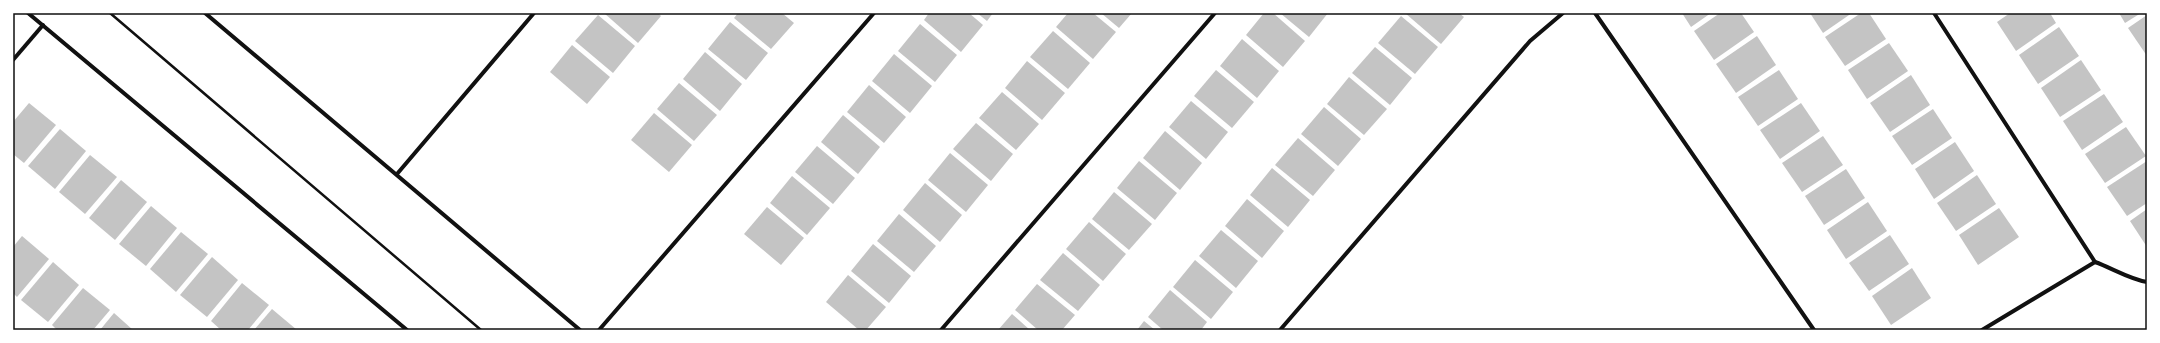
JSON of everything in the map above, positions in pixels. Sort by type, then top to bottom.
[{"type":"street","points":[[28,13],[407,330]]},
{"type":"street","points":[[206,13],[580,330]]},
{"type":"street","points":[[396,174],[534,13]]},
{"type":"street","points":[[599,330],[874,13]]},
{"type":"street","points":[[941,330],[1215,13]]},
{"type":"street","points":[[1280,330],[1530,41],[1563,13]]},
{"type":"street","points":[[1596,13],[1814,330]]},
{"type":"street","points":[[1934,13],[2095,262],[2115,269],[2135,280],[2147,282]]},
{"type":"street","points":[[13,60],[43,25]]},
{"type":"street","points":[[1982,330],[2095,262]]},
{"type":"path","points":[[110,13],[481,330]]},
{"type":"building","points":[[604,13],[658,13],[661,16],[638,43]]},
{"type":"building","points":[[738,13],[782,13],[794,23],[771,49],[734,18]]},
{"type":"building","points":[[929,13],[969,13],[983,25],[961,52],[924,20]]},
{"type":"building","points":[[977,13],[993,13],[987,21]]},
{"type":"building","points":[[1068,13],[1093,13],[1116,32],[1093,59],[1056,27]]},
{"type":"building","points":[[1101,13],[1132,13],[1119,28]]},
{"type":"building","points":[[1264,13],[1273,13],[1305,41],[1283,67],[1246,35]]},
{"type":"building","points":[[1280,13],[1328,13],[1309,37]]},
{"type":"building","points":[[1405,13],[1459,13],[1464,17],[1441,44]]},
{"type":"building","points":[[1682,13],[1711,13],[1691,27]]},
{"type":"building","points":[[1720,13],[1741,13],[1754,32],[1714,60],[1694,31]]},
{"type":"building","points":[[1810,13],[1852,13],[1823,33]]},
{"type":"building","points":[[1861,13],[1869,13],[1886,39],[1845,66],[1825,37]]},
{"type":"building","points":[[2010,13],[2050,13],[2056,23],[2016,51],[1997,22]]},
{"type":"building","points":[[2119,13],[2141,13],[2125,23]]},
{"type":"building","points":[[598,15],[635,46],[613,73],[575,41]]},
{"type":"building","points":[[2147,15],[2147,56],[2128,28]]},
{"type":"building","points":[[1401,16],[1438,47],[1415,74],[1378,43]]},
{"type":"building","points":[[730,22],[768,53],[746,80],[708,49]]},
{"type":"building","points":[[920,24],[957,55],[935,82],[898,51]]},
{"type":"building","points":[[2059,27],[2079,56],[2038,84],[2019,55]]},
{"type":"building","points":[[1053,31],[1090,63],[1068,89],[1030,57]]},
{"type":"building","points":[[1757,36],[1776,65],[1736,93],[1716,64]]},
{"type":"building","points":[[1242,39],[1279,71],[1257,98],[1220,66]]},
{"type":"building","points":[[1889,43],[1908,71],[1867,99],[1848,70]]},
{"type":"building","points":[[572,45],[610,77],[587,104],[550,72]]},
{"type":"building","points":[[1375,47],[1412,78],[1390,105],[1352,73]]},
{"type":"building","points":[[705,52],[742,84],[720,111],[683,79]]},
{"type":"building","points":[[894,54],[932,86],[910,113],[872,81]]},
{"type":"building","points":[[2081,60],[2101,90],[2060,117],[2041,88]]},
{"type":"building","points":[[1027,61],[1065,93],[1042,120],[1005,88]]},
{"type":"building","points":[[1216,70],[1254,102],[1232,128],[1194,96]]},
{"type":"building","points":[[1779,70],[1798,99],[1758,126],[1738,97]]},
{"type":"building","points":[[1911,75],[1930,105],[1890,132],[1870,103]]},
{"type":"building","points":[[1349,77],[1387,109],[1364,135],[1327,104]]},
{"type":"building","points":[[679,83],[717,115],[694,141],[657,109]]},
{"type":"building","points":[[869,85],[906,117],[884,143],[847,112]]},
{"type":"building","points":[[1002,92],[1039,124],[1016,150],[979,118]]},
{"type":"building","points":[[2104,94],[2123,122],[2082,150],[2063,121]]},
{"type":"building","points":[[1191,101],[1228,132],[1206,159],[1169,127]]},
{"type":"building","points":[[29,103],[56,125],[24,163],[13,154],[13,122]]},
{"type":"building","points":[[1801,103],[1820,131],[1780,159],[1760,130]]},
{"type":"building","points":[[1324,107],[1361,139],[1338,166],[1301,134]]},
{"type":"building","points":[[1933,109],[1952,138],[1912,165],[1892,136]]},
{"type":"building","points":[[654,113],[692,145],[669,172],[631,140]]},
{"type":"building","points":[[843,115],[880,147],[858,174],[821,142]]},
{"type":"building","points":[[976,123],[1013,154],[991,181],[953,149]]},
{"type":"building","points":[[2126,127],[2146,156],[2105,183],[2085,154]]},
{"type":"building","points":[[60,129],[86,151],[55,189],[28,166]]},
{"type":"building","points":[[1165,131],[1202,163],[1180,190],[1143,158]]},
{"type":"building","points":[[1823,136],[1843,165],[1802,192],[1782,163]]},
{"type":"building","points":[[1298,138],[1335,170],[1313,196],[1275,165]]},
{"type":"building","points":[[1955,142],[1974,171],[1934,199],[1915,169]]},
{"type":"building","points":[[817,146],[855,178],[833,204],[795,172]]},
{"type":"building","points":[[950,153],[988,185],[966,212],[928,180]]},
{"type":"building","points":[[90,155],[117,177],[85,214],[59,192]]},
{"type":"building","points":[[1139,161],[1177,193],[1155,220],[1117,188]]},
{"type":"building","points":[[2147,161],[2147,203],[2127,216],[2107,187]]},
{"type":"building","points":[[1272,168],[1310,200],[1288,227],[1250,195]]},
{"type":"building","points":[[1846,169],[1865,198],[1824,225],[1805,196]]},
{"type":"building","points":[[1977,175],[1996,204],[1956,231],[1937,203]]},
{"type":"building","points":[[792,176],[830,208],[807,235],[770,203]]},
{"type":"building","points":[[121,180],[147,202],[115,240],[89,218]]},
{"type":"building","points":[[925,183],[962,215],[940,242],[903,210]]},
{"type":"building","points":[[1114,192],[1152,224],[1129,250],[1092,219]]},
{"type":"building","points":[[1247,199],[1284,231],[1262,258],[1225,226]]},
{"type":"building","points":[[1868,202],[1887,231],[1846,259],[1827,230]]},
{"type":"building","points":[[151,206],[177,228],[146,266],[119,244]]},
{"type":"building","points":[[767,207],[804,238],[781,265],[744,234]]},
{"type":"building","points":[[1999,208],[2019,237],[1978,265],[1959,235]]},
{"type":"building","points":[[2147,209],[2147,247],[2130,221]]},
{"type":"building","points":[[899,214],[936,246],[914,272],[877,241]]},
{"type":"building","points":[[1089,222],[1126,254],[1103,281],[1066,249]]},
{"type":"building","points":[[1221,230],[1258,261],[1236,288],[1199,256]]},
{"type":"building","points":[[181,232],[208,254],[176,292],[150,269]]},
{"type":"building","points":[[1890,235],[1909,264],[1869,291],[1849,263]]},
{"type":"building","points":[[22,236],[49,259],[17,297],[13,293],[13,247]]},
{"type":"building","points":[[873,244],[911,276],[889,303],[851,271]]},
{"type":"building","points":[[1063,253],[1100,285],[1078,311],[1040,280]]},
{"type":"building","points":[[212,257],[238,280],[207,317],[180,295]]},
{"type":"building","points":[[1195,260],[1233,292],[1211,319],[1173,287]]},
{"type":"building","points":[[53,262],[79,285],[48,322],[21,300]]},
{"type":"building","points":[[1912,268],[1931,298],[1891,325],[1872,296]]},
{"type":"building","points":[[848,275],[886,307],[866,330],[859,330],[826,302]]},
{"type":"building","points":[[242,283],[269,305],[248,330],[221,330],[211,321]]},
{"type":"building","points":[[1037,284],[1075,315],[1062,330],[1038,330],[1015,310]]},
{"type":"building","points":[[83,288],[110,310],[93,330],[57,330],[52,325]]},
{"type":"building","points":[[1170,290],[1207,322],[1201,330],[1163,330],[1148,317]]},
{"type":"building","points":[[272,309],[297,330],[254,330]]},
{"type":"building","points":[[114,313],[133,330],[100,330]]},
{"type":"building","points":[[1012,314],[1030,330],[998,330]]},
{"type":"building","points":[[1144,321],[1155,330],[1137,330]]}]
